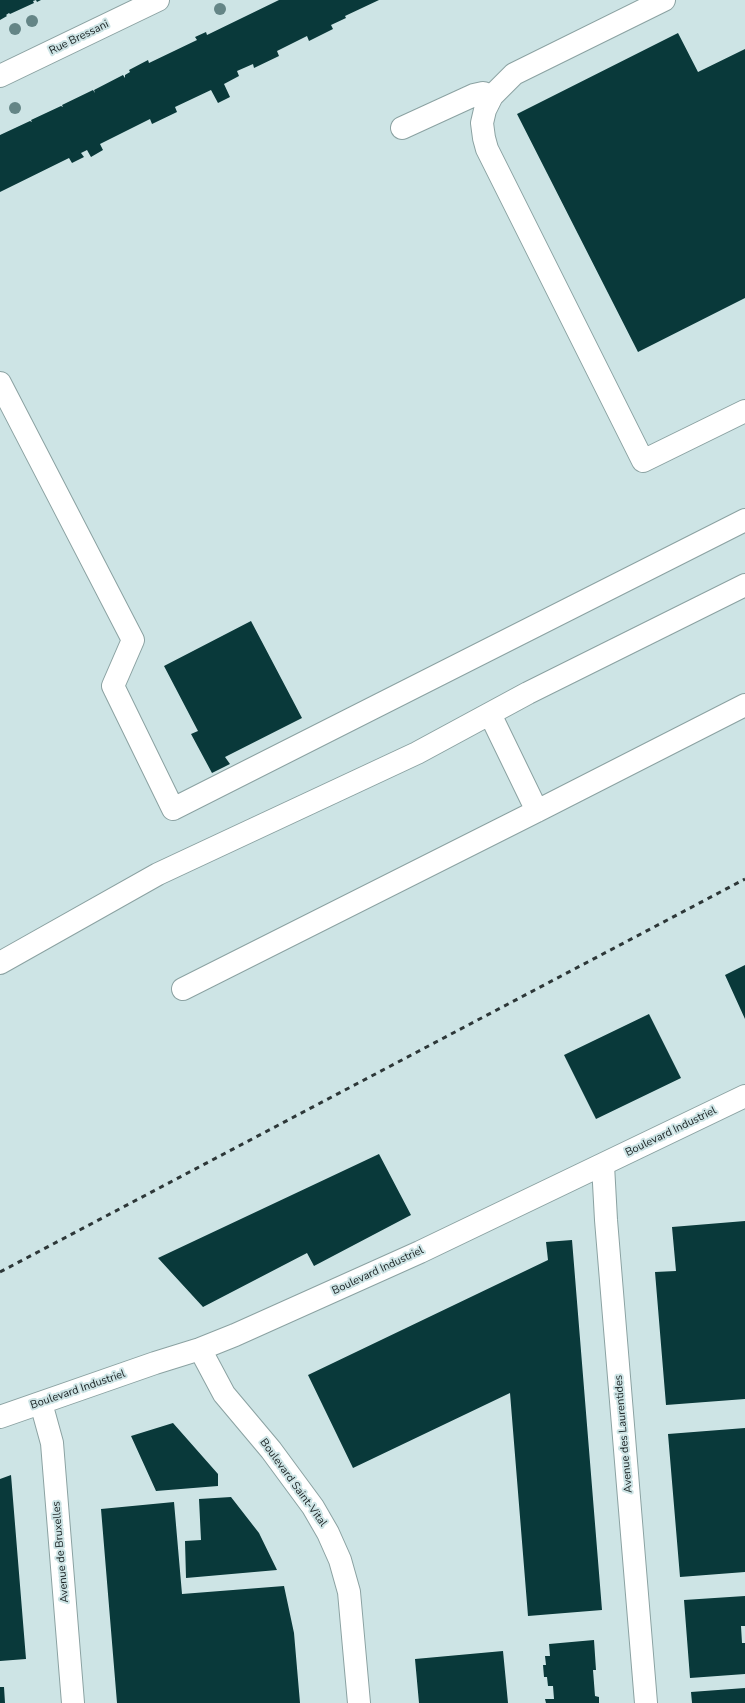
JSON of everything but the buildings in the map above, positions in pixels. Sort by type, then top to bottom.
[{"type":"street","name":"Rue Bressani","points":[[0,76],[158,0]]},
{"type":"street","points":[[664,0],[514,74],[492,96],[485,110],[482,123],[484,138],[487,149],[643,461],[745,411]]},
{"type":"street","points":[[402,128],[474,95],[483,93],[492,96]]},
{"type":"street","points":[[0,383],[133,640],[113,686],[173,809],[745,520]]},
{"type":"street","points":[[0,963],[158,874],[418,754],[528,693],[745,584]]},
{"type":"street","points":[[182,989],[745,705]]},
{"type":"street","points":[[490,714],[537,811]]},
{"type":"street","name":"Boulevard Industriel","points":[[0,1417],[155,1363],[200,1349],[328,1294],[603,1165],[745,1096]]},
{"type":"street","name":"Avenue des Laurentides","points":[[603,1165],[606,1228],[646,1703]]},
{"type":"street","name":"Boulevard Saint-Vital","points":[[200,1349],[224,1394],[276,1457],[313,1507],[328,1533],[340,1560],[349,1592],[359,1703]]},
{"type":"street","name":"Avenue de Bruxelles","points":[[41,1403],[52,1443],[73,1703]]},
{"type":"railway","points":[[0,1272],[745,879]]}]
